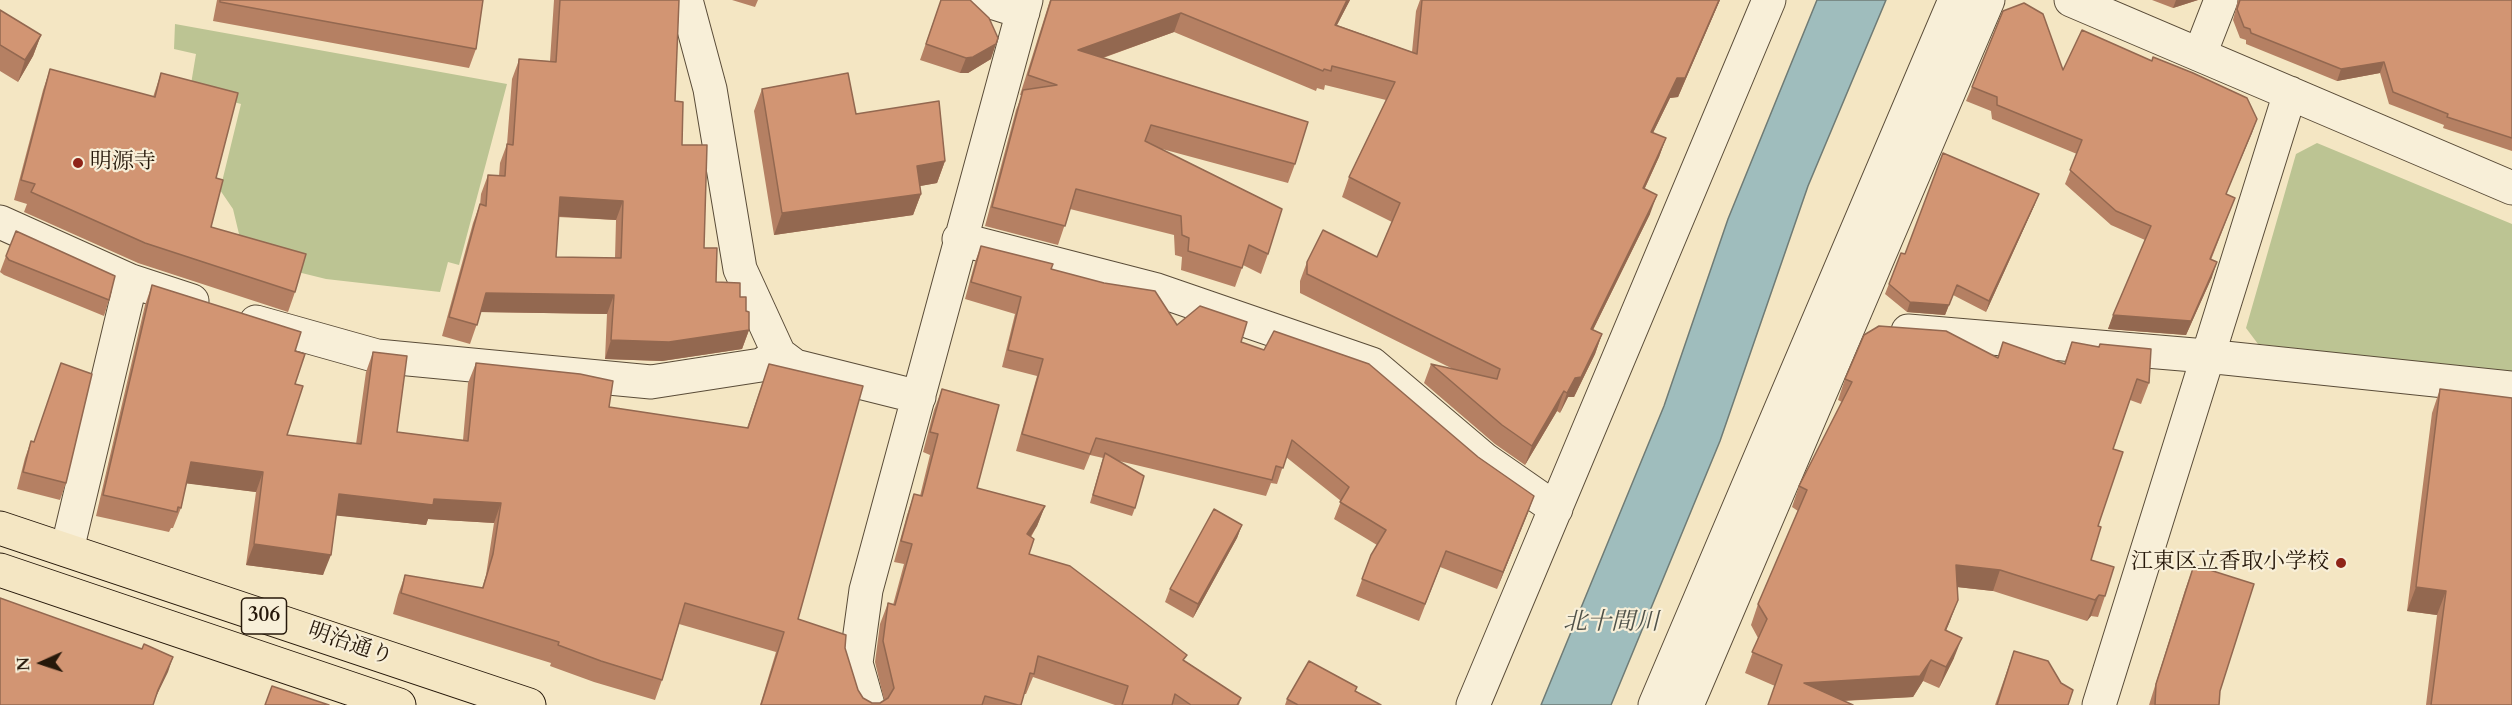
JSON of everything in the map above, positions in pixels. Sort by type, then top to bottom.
[{"type":"main road","name":"明治通り","points":[[0,528],[529,705]]},
{"type":"main road","name":"明治通り","points":[[0,570],[399,705]]},
{"type":"street","points":[[686,0],[710,89],[741,269],[779,354],[795,366],[919,397]]},
{"type":"street","points":[[868,705],[856,663],[866,590],[919,397],[959,239],[1024,6],[985,0]]},
{"type":"street","points":[[1473,705],[1769,0]]},
{"type":"street","points":[[1655,705],[1955,0]]},
{"type":"street","points":[[1687,705],[1988,0]]},
{"type":"street","points":[[2071,0],[2512,188]]},
{"type":"street","points":[[2200,54],[2221,0]]},
{"type":"street","points":[[2099,705],[2206,356],[2290,93]]},
{"type":"street","points":[[0,222],[131,281],[225,312],[377,356],[651,382],[761,365],[779,354]]},
{"type":"street","points":[[959,239],[1157,290],[1372,364],[1484,459],[1556,509]]},
{"type":"street","points":[[67,550],[131,281]]},
{"type":"street","points":[[1849,326],[2206,356],[2512,388]]},
{"type":"green space","points":[[175,24],[507,84],[459,265],[448,262],[440,292],[326,279],[245,259],[233,209],[220,190],[241,104],[190,90],[196,54],[174,49]]},
{"type":"green space","points":[[2317,143],[2512,224],[2512,373],[2258,344],[2246,328],[2296,154]]},
{"type":"water","name":"北十間川","points":[[1817,0],[1886,0],[1808,186],[1720,441],[1611,705],[1541,705],[1664,406],[1728,219]]},
{"type":"building","points":[[220,0],[483,0],[476,49],[220,2]]},
{"type":"building","points":[[560,0],[679,0],[675,101],[683,102],[682,145],[707,145],[704,248],[717,248],[716,282],[740,283],[740,297],[746,297],[746,311],[749,312],[749,330],[669,342],[611,340],[614,295],[486,293],[477,325],[449,317],[480,204],[486,206],[488,175],[505,176],[507,144],[513,145],[519,59],[556,62]],"holes":[[[560,197],[623,201],[621,258],[556,257]]]},
{"type":"building","points":[[941,0],[970,0],[989,18],[998,38],[996,44],[973,57],[966,58],[926,44]]},
{"type":"building","points":[[1051,0],[1347,0],[1335,25],[1417,54],[1422,0],[1719,0],[1685,78],[1677,78],[1651,132],[1666,138],[1643,188],[1657,195],[1591,329],[1602,334],[1581,377],[1575,378],[1567,393],[1564,391],[1532,446],[1502,425],[1431,364],[1497,379],[1500,369],[1307,274],[1307,262],[1323,230],[1377,257],[1400,203],[1349,177],[1395,82],[1332,66],[1331,71],[1324,69],[1323,71],[1181,13],[1078,50],[1308,122],[1295,164],[1151,125],[1145,141],[1282,209],[1268,254],[1249,245],[1242,268],[1188,251],[1189,238],[1182,235],[1181,216],[1076,189],[1065,226],[992,207],[1023,90],[1057,85],[1028,75]]},
{"type":"building","points":[[2240,0],[2512,0],[2512,138],[2447,117],[2448,114],[2393,92],[2384,62],[2341,69],[2251,33],[2250,29],[2244,27],[2237,9]]},
{"type":"building","points":[[2024,3],[2043,14],[2063,70],[2082,30],[2152,61],[2153,57],[2193,73],[2247,98],[2257,119],[2226,194],[2235,198],[2210,259],[2217,262],[2191,321],[2113,315],[2151,226],[2116,211],[2070,170],[2082,140],[1997,105],[1997,97],[1972,87],[2003,11]]},
{"type":"building","points":[[0,10],[41,35],[25,60],[0,45]]},
{"type":"building","points":[[50,69],[155,97],[161,73],[238,93],[216,178],[223,180],[211,227],[306,254],[295,292],[145,243],[31,192],[35,184],[21,180]]},
{"type":"building","points":[[848,73],[856,114],[939,101],[945,161],[917,166],[921,194],[782,213],[762,89]]},
{"type":"building","points":[[1943,153],[2039,194],[1989,301],[1957,285],[1949,305],[1910,302],[1889,284],[1901,253],[1905,254]]},
{"type":"building","points":[[16,231],[115,276],[109,300],[9,260],[6,256]]},
{"type":"building","points":[[981,246],[1053,264],[1051,269],[1104,283],[1155,291],[1177,325],[1200,306],[1247,322],[1241,342],[1264,350],[1274,331],[1369,364],[1478,457],[1534,496],[1503,572],[1446,551],[1425,604],[1362,579],[1371,555],[1386,530],[1340,502],[1349,487],[1292,440],[1283,468],[1276,466],[1272,480],[1096,438],[1090,454],[1022,434],[1043,359],[1008,350],[1021,297],[971,282]]},
{"type":"building","points":[[152,285],[301,332],[295,351],[305,354],[295,384],[303,386],[287,435],[361,444],[373,352],[407,356],[397,432],[468,441],[476,363],[580,374],[613,381],[609,407],[748,428],[769,364],[863,386],[798,619],[846,635],[845,648],[858,690],[863,698],[872,703],[880,703],[888,698],[894,688],[883,641],[888,603],[895,605],[912,544],[901,541],[914,494],[922,496],[938,434],[930,432],[942,389],[999,405],[977,488],[1045,506],[1027,534],[1034,539],[1029,554],[1070,566],[1187,655],[1183,660],[1241,698],[1237,705],[1191,705],[1175,694],[1172,705],[1122,705],[1128,686],[1038,656],[1034,674],[1030,673],[1021,705],[985,696],[982,705],[761,705],[784,632],[685,603],[662,680],[601,661],[558,645],[559,642],[401,593],[405,575],[483,588],[493,554],[501,503],[434,499],[433,505],[339,494],[331,555],[254,544],[263,472],[191,462],[181,508],[178,507],[177,512],[103,495]]},
{"type":"building","points":[[1879,326],[1946,331],[1998,358],[2003,342],[2065,364],[2072,342],[2099,347],[2100,344],[2151,349],[2149,383],[2137,379],[2113,449],[2123,452],[2098,526],[2101,527],[2091,560],[2114,567],[2105,596],[2099,595],[2095,600],[2000,570],[1956,565],[1958,600],[1945,630],[1962,638],[1946,667],[1931,660],[1920,676],[1804,683],[1853,705],[1768,705],[1782,665],[1752,652],[1767,619],[1758,604],[1807,490],[1799,486],[1852,382],[1845,379],[1864,335]]},
{"type":"building","points":[[61,363],[92,374],[66,483],[23,472],[31,441],[34,442]]},
{"type":"building","points":[[2440,389],[2512,398],[2512,705],[2431,705],[2446,591],[2416,587]]},
{"type":"building","points":[[1105,453],[1144,476],[1135,508],[1093,495]]},
{"type":"building","points":[[1214,509],[1242,525],[1198,604],[1170,589]]},
{"type":"building","points":[[2194,565],[2254,584],[2220,691],[2219,705],[2155,705],[2156,684]]},
{"type":"building","points":[[0,598],[142,649],[144,644],[173,657],[153,705],[0,705]]},
{"type":"building","points":[[2014,651],[2048,661],[2061,683],[2073,690],[2068,705],[1997,705]]},
{"type":"building","points":[[1309,661],[1357,687],[1355,691],[1381,705],[1298,705],[1287,699]]},
{"type":"building","points":[[272,686],[329,705],[265,705]]},
{"type":"place","name":"明源寺","points":[[78,163]]},
{"type":"place","name":"江東区立香取小学校","points":[[2341,563]]}]
